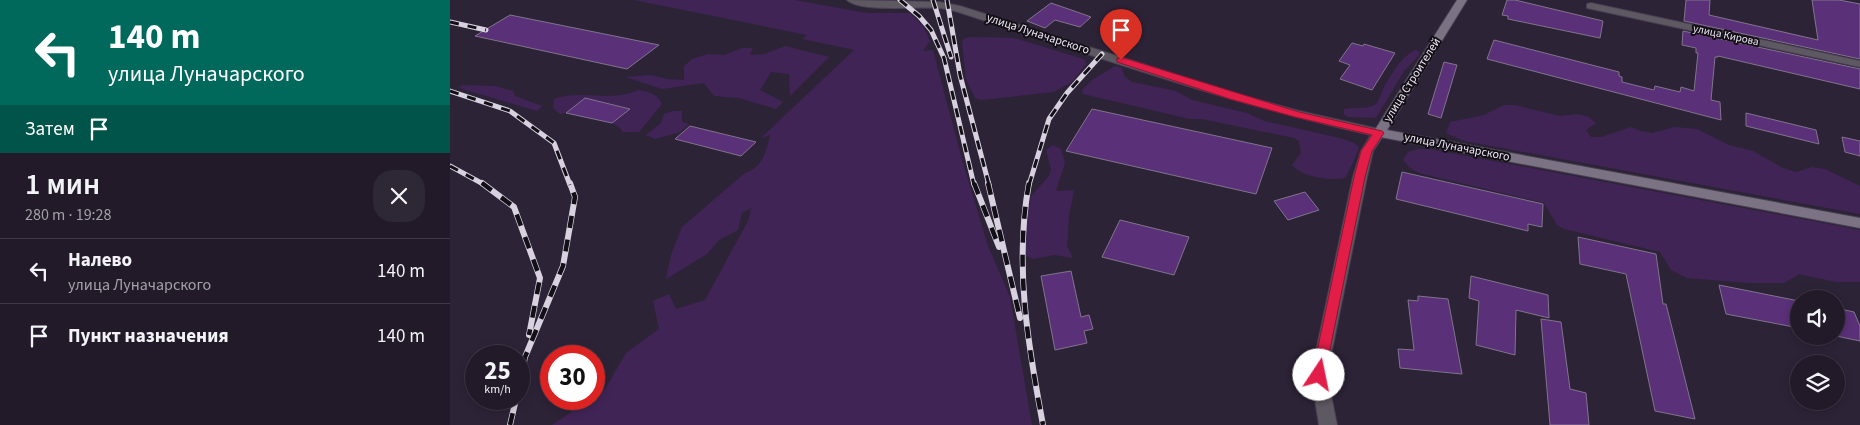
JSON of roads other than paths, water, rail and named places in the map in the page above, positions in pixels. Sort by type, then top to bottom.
[{"type":"main road","name":"улица Строителей","points":[[1379,133],[1462,0]]},
{"type":"main road","name":"улица Луначарского","points":[[1379,133],[1860,223]]},
{"type":"street","name":"улица Луначарского","points":[[852,0],[881,5],[947,6],[1233,97],[1298,115],[1379,133]]},
{"type":"street","name":"улица Кирова","points":[[1592,6],[1860,64]]},
{"type":"street","name":"улица Строителей","points":[[1328,425],[1319,375],[1360,177],[1367,151],[1379,133]]},
{"type":"railway","points":[[900,0],[919,16],[931,30],[944,58],[974,185]]},
{"type":"railway","points":[[933,0],[951,57]]},
{"type":"railway","points":[[947,0],[960,75],[989,185]]},
{"type":"railway","points":[[450,22],[486,30]]},
{"type":"railway","points":[[1029,185],[1049,119],[1067,93],[1102,54]]},
{"type":"railway","points":[[450,91],[510,111],[554,143],[570,185]]},
{"type":"railway","points":[[450,166],[484,184]]},
{"type":"railway","points":[[530,345],[563,266],[575,197],[570,183]]},
{"type":"railway","points":[[974,183],[999,247]]},
{"type":"railway","points":[[988,183],[1020,318]]},
{"type":"railway","points":[[1029,183],[1023,244],[1023,275],[1028,335],[1043,425]]},
{"type":"railway","points":[[484,184],[514,207],[540,278],[529,335]]},
{"type":"railway","points":[[510,425],[513,410]]}]
